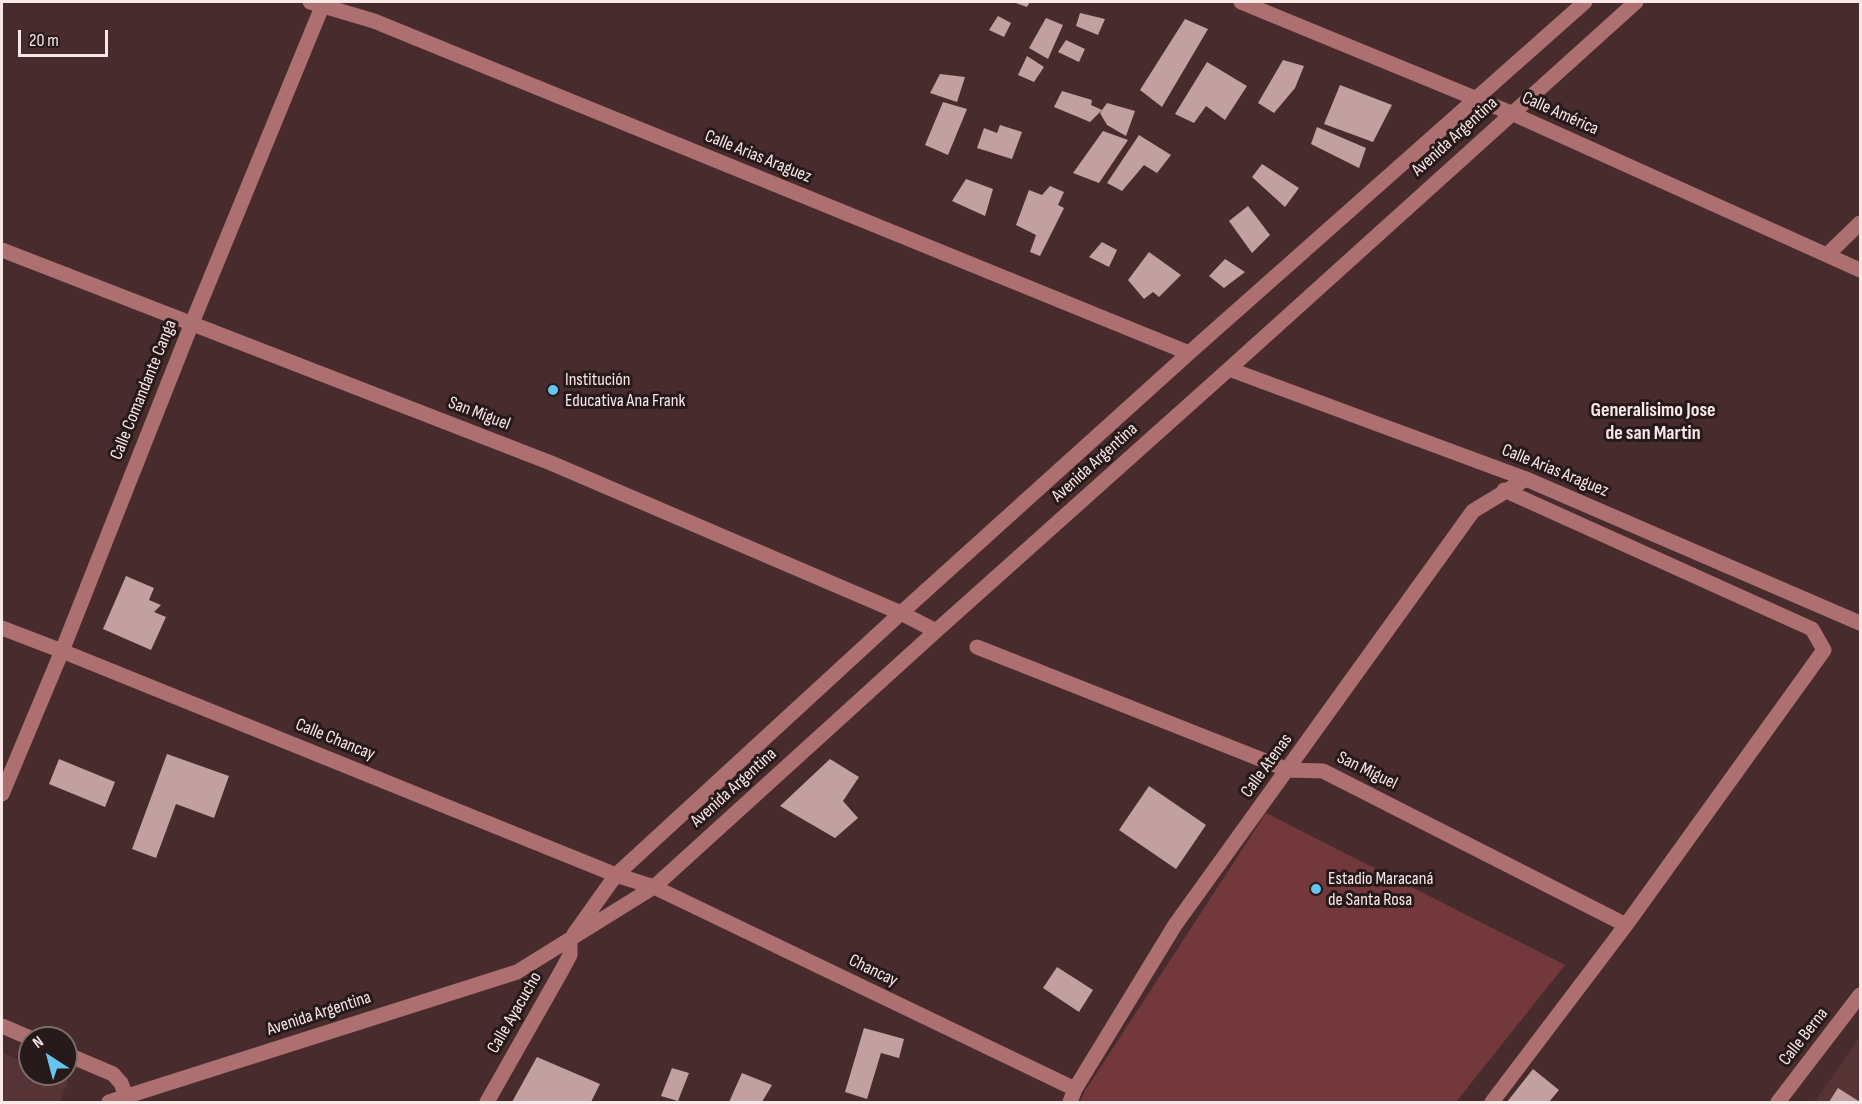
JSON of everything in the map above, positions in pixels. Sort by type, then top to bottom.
[{"type":"street","name":"Calle América","points":[[1241,2],[1511,113],[1860,270]]},
{"type":"street","name":"Avenida Argentina","points":[[570,940],[616,875],[1189,353],[1585,2]]},
{"type":"street","name":"Avenida Argentina","points":[[109,1102],[517,972],[654,887],[1636,2]]},
{"type":"street","name":"Calle Comandante Canga","points":[[2,794],[62,651],[319,3]]},
{"type":"street","name":"Calle Arias Araguez","points":[[319,3],[374,21],[1189,353]]},
{"type":"street","points":[[1827,255],[1860,224]]},
{"type":"street","name":"San Miguel","points":[[2,250],[551,463],[901,613],[936,631]]},
{"type":"street","name":"Calle Arias Araguez","points":[[1229,369],[1526,479],[1860,622]]},
{"type":"street","name":"Calle Atenas","points":[[1072,1096],[1175,925],[1473,511],[1504,490],[1526,479]]},
{"type":"street","points":[[1492,1102],[1626,925],[1824,650],[1812,629],[1504,490]]},
{"type":"street","name":"Calle Chancay","points":[[2,628],[616,875],[654,887]]},
{"type":"street","name":"San Miguel","points":[[977,647],[1288,770],[1323,771],[1626,925]]},
{"type":"street","name":"Chancay","points":[[654,887],[1072,1096]]},
{"type":"street","name":"Calle Ayacucho","points":[[487,1102],[570,955],[570,940]]},
{"type":"street","name":"Calle Berna","points":[[1778,1102],[1860,995]]},
{"type":"street","points":[[2,1026],[18,1033]]},
{"type":"street","points":[[78,1059],[113,1074],[121,1083],[126,1096]]},
{"type":"shaded area","name":"Estadio Maracaná de Santa Rosa","points":[[1266,813],[1565,965],[1456,1102],[1080,1102]]},
{"type":"shaded area","points":[[1860,1036],[1860,1102],[1814,1102],[1835,1073]]},
{"type":"shaded area","points":[[2,1052],[18,1059],[18,1086],[66,1086],[60,1102],[2,1102]]},
{"type":"building","points":[[1013,2],[1030,2],[1027,7]]},
{"type":"building","points":[[1080,13],[1105,19],[1098,35],[1076,26]]},
{"type":"building","points":[[998,16],[1011,23],[1004,37],[989,30]]},
{"type":"building","points":[[1046,18],[1063,25],[1048,59],[1029,48]]},
{"type":"building","points":[[1185,19],[1208,29],[1162,107],[1140,90]]},
{"type":"building","points":[[1066,40],[1085,49],[1079,62],[1058,52]]},
{"type":"building","points":[[1027,56],[1044,67],[1034,82],[1018,75]]},
{"type":"building","points":[[1283,60],[1304,66],[1295,88],[1274,113],[1258,103]]},
{"type":"building","points":[[1207,62],[1247,86],[1225,120],[1206,106],[1194,123],[1175,114]]},
{"type":"building","points":[[940,74],[965,77],[957,102],[930,93]]},
{"type":"building","points":[[1340,85],[1392,105],[1373,142],[1324,124]]},
{"type":"building","points":[[1062,91],[1092,100],[1091,105],[1102,110],[1090,122],[1054,107]]},
{"type":"building","points":[[943,102],[967,109],[948,155],[925,145]]},
{"type":"building","points":[[1107,103],[1135,111],[1126,136],[1107,125],[1100,113]]},
{"type":"building","points":[[1000,125],[1022,132],[1012,159],[977,148],[984,128],[997,133]]},
{"type":"building","points":[[1317,127],[1366,148],[1359,168],[1311,144]]},
{"type":"building","points":[[1103,131],[1128,140],[1099,183],[1073,173]]},
{"type":"building","points":[[1139,135],[1171,155],[1157,173],[1144,165],[1122,191],[1107,183]]},
{"type":"building","points":[[1262,164],[1299,188],[1285,207],[1252,177]]},
{"type":"building","points":[[966,179],[993,189],[985,216],[952,201]]},
{"type":"building","points":[[1050,186],[1064,192],[1058,205],[1064,208],[1040,256],[1030,252],[1036,235],[1016,225],[1029,190],[1042,195]]},
{"type":"building","points":[[1248,206],[1270,235],[1252,253],[1229,221]]},
{"type":"building","points":[[1102,242],[1117,250],[1109,267],[1089,257]]},
{"type":"building","points":[[1149,252],[1181,275],[1159,297],[1153,292],[1144,299],[1128,280]]},
{"type":"building","points":[[1225,259],[1245,272],[1224,288],[1209,276]]},
{"type":"building","points":[[126,576],[154,588],[149,600],[161,605],[154,612],[166,617],[151,650],[103,629]]},
{"type":"building","points":[[167,754],[229,776],[214,818],[176,804],[156,858],[132,849]]},
{"type":"building","points":[[59,759],[115,782],[105,807],[49,784]]},
{"type":"building","points":[[830,759],[859,777],[843,801],[858,818],[835,838],[780,806]]},
{"type":"building","points":[[1149,786],[1206,825],[1176,869],[1119,830]]},
{"type":"building","points":[[1057,967],[1093,990],[1079,1012],[1043,988]]},
{"type":"building","points":[[864,1028],[904,1039],[899,1058],[881,1053],[867,1099],[845,1092]]},
{"type":"building","points":[[537,1057],[600,1084],[591,1102],[512,1102]]},
{"type":"building","points":[[672,1068],[689,1073],[678,1101],[661,1096]]},
{"type":"building","points":[[1533,1069],[1559,1090],[1549,1102],[1507,1102]]},
{"type":"building","points":[[742,1073],[772,1085],[762,1102],[729,1102]]},
{"type":"building","points":[[1838,1088],[1860,1102],[1829,1102]]},
{"type":"place","name":"Institución Educativa Ana Frank","points":[[553,390]]},
{"type":"place","name":"Estadio Maracaná de Santa Rosa","points":[[1316,889]]},
{"type":"district","name":"Generalisimo Jose de san Martin","points":[[1653,422]]}]
